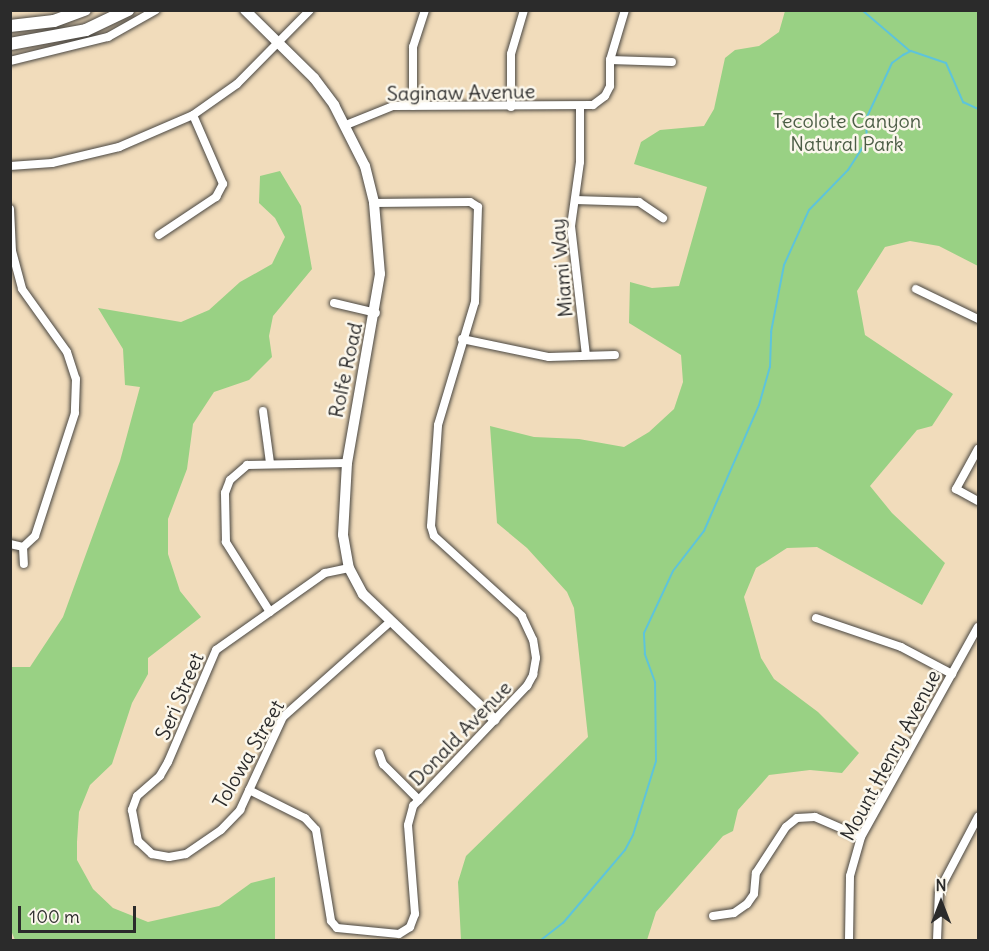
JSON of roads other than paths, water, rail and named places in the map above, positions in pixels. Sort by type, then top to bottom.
[{"type":"main road","points":[[10,26],[54,21],[86,10]]},
{"type":"main road","points":[[10,44],[86,30],[128,10]]},
{"type":"street","points":[[10,60],[108,37],[156,10]]},
{"type":"street","name":"Rolfe Road","points":[[245,10],[314,78],[346,125],[365,166],[374,203],[380,256],[376,313],[353,408],[347,464],[343,534],[349,568],[363,594],[495,720]]},
{"type":"street","points":[[10,166],[52,163],[119,147],[193,115],[237,84],[279,44],[310,10]]},
{"type":"street","points":[[413,106],[413,47],[425,10]]},
{"type":"street","points":[[510,107],[510,54],[524,10]]},
{"type":"street","points":[[580,108],[594,105],[605,96],[610,60],[625,10]]},
{"type":"street","points":[[610,60],[672,62]]},
{"type":"street","name":"Saginaw Avenue","points":[[346,125],[381,108],[413,106],[580,108]]},
{"type":"street","name":"Miami Way","points":[[580,108],[572,226],[586,355]]},
{"type":"street","points":[[159,235],[216,197],[223,184],[193,115]]},
{"type":"street","points":[[575,200],[639,201],[663,219]]},
{"type":"street","name":"Donald Avenue","points":[[374,203],[470,202],[478,211],[475,302],[438,425],[431,526],[434,536],[522,616],[533,640],[536,658],[532,675],[495,720],[419,800],[408,825],[413,921],[410,927],[399,934],[375,937]]},
{"type":"street","points":[[10,209],[12,251],[22,289],[67,351],[76,379],[75,413],[35,536],[23,547]]},
{"type":"street","points":[[916,289],[978,319]]},
{"type":"street","points":[[334,303],[376,313]]},
{"type":"street","points":[[462,339],[549,357],[615,356]]},
{"type":"street","points":[[263,411],[270,463]]},
{"type":"street","points":[[978,449],[956,489],[978,501]]},
{"type":"street","points":[[270,612],[230,554],[226,542],[225,493],[230,480],[247,465],[347,464]]},
{"type":"street","points":[[10,544],[23,547]]},
{"type":"street","points":[[23,547],[24,564]]},
{"type":"street","name":"Seri Street","points":[[152,854],[133,831],[132,810],[137,796],[160,776],[168,762],[216,650],[325,573],[349,568]]},
{"type":"street","points":[[816,618],[901,647],[952,674]]},
{"type":"street","name":"Tolowa Street","points":[[152,854],[169,858],[186,854],[221,830],[240,810],[283,717],[298,699],[390,622]]},
{"type":"street","name":"Mount Henry Avenue","points":[[849,940],[850,876],[861,837],[978,627]]},
{"type":"street","points":[[379,753],[382,764],[419,800]]},
{"type":"street","points":[[249,790],[305,818],[316,830],[331,921],[337,928],[375,937]]},
{"type":"street","points":[[713,916],[734,913],[747,904],[754,894],[756,873],[786,827],[797,818],[815,817],[861,837]]},
{"type":"street","points":[[937,940],[939,891],[978,817]]},
{"type":"waterway","points":[[862,10],[910,51]]},
{"type":"waterway","points":[[541,940],[563,923],[625,850],[633,835],[656,761],[655,682],[645,654],[644,633],[673,571],[704,531],[759,405],[770,367],[771,332],[784,265],[809,210],[848,170],[867,141],[866,119],[892,63],[903,55],[911,51],[946,63],[963,102],[978,109]]},
{"type":"park label","name":"Tecolote Canyon Natural Park","points":[[847,132]]}]
